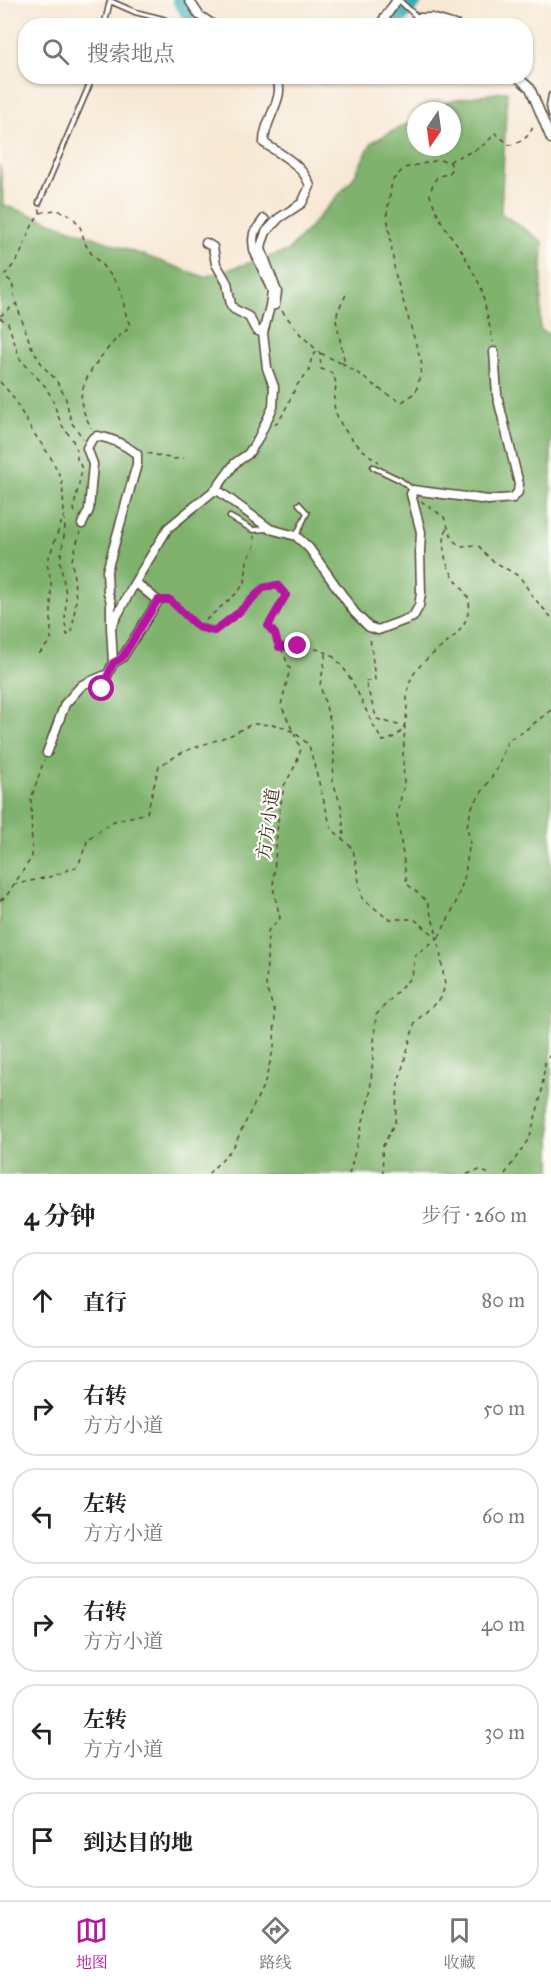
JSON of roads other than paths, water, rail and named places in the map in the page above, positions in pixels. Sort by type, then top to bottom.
[{"type":"street","points":[[189,0],[204,18]]},
{"type":"street","points":[[385,18],[398,0]]},
{"type":"street","points":[[418,18],[432,18]]},
{"type":"street","points":[[111,627],[168,528],[216,489],[235,463],[248,454],[257,441],[273,407],[274,387],[267,368],[263,333],[277,291],[261,249],[262,243],[266,232],[279,218],[302,203],[310,186],[304,174],[293,162],[264,143],[267,122],[280,93],[279,84]]},
{"type":"street","points":[[525,84],[530,88],[551,140]]},
{"type":"street","points":[[264,219],[254,234],[254,250],[272,291],[273,305]]},
{"type":"street","points":[[206,243],[213,247],[216,264],[227,283],[234,309],[249,316],[256,330],[263,333]]},
{"type":"street","points":[[216,489],[270,529],[296,536],[309,548],[355,613],[369,627],[378,630],[413,617],[421,593],[421,532],[412,492],[488,500],[513,498],[518,492],[519,484],[497,395],[494,352]]},
{"type":"street","points":[[82,524],[89,510],[93,464],[87,448],[97,436],[116,441],[137,454],[137,464],[107,571],[108,593],[111,602],[113,663],[102,689]]},
{"type":"street","points":[[113,663],[122,658],[158,600],[135,582]]},
{"type":"street","points":[[47,753],[65,704],[82,685],[108,674]]},
{"type":"lane","points":[[106,18],[110,0],[135,12],[159,18]]},
{"type":"lane","points":[[398,0],[418,18]]},
{"type":"lane","points":[[39,203],[89,84]]},
{"type":"lane","points":[[551,95],[549,106],[551,115]]},
{"type":"lane","points":[[373,467],[400,480],[412,492]]},
{"type":"lane","points":[[296,536],[307,513],[299,504]]},
{"type":"lane","points":[[230,517],[253,530],[270,529]]},
{"type":"waterway","points":[[180,0],[192,18]]},
{"type":"waterway","points":[[398,18],[415,0]]}]
